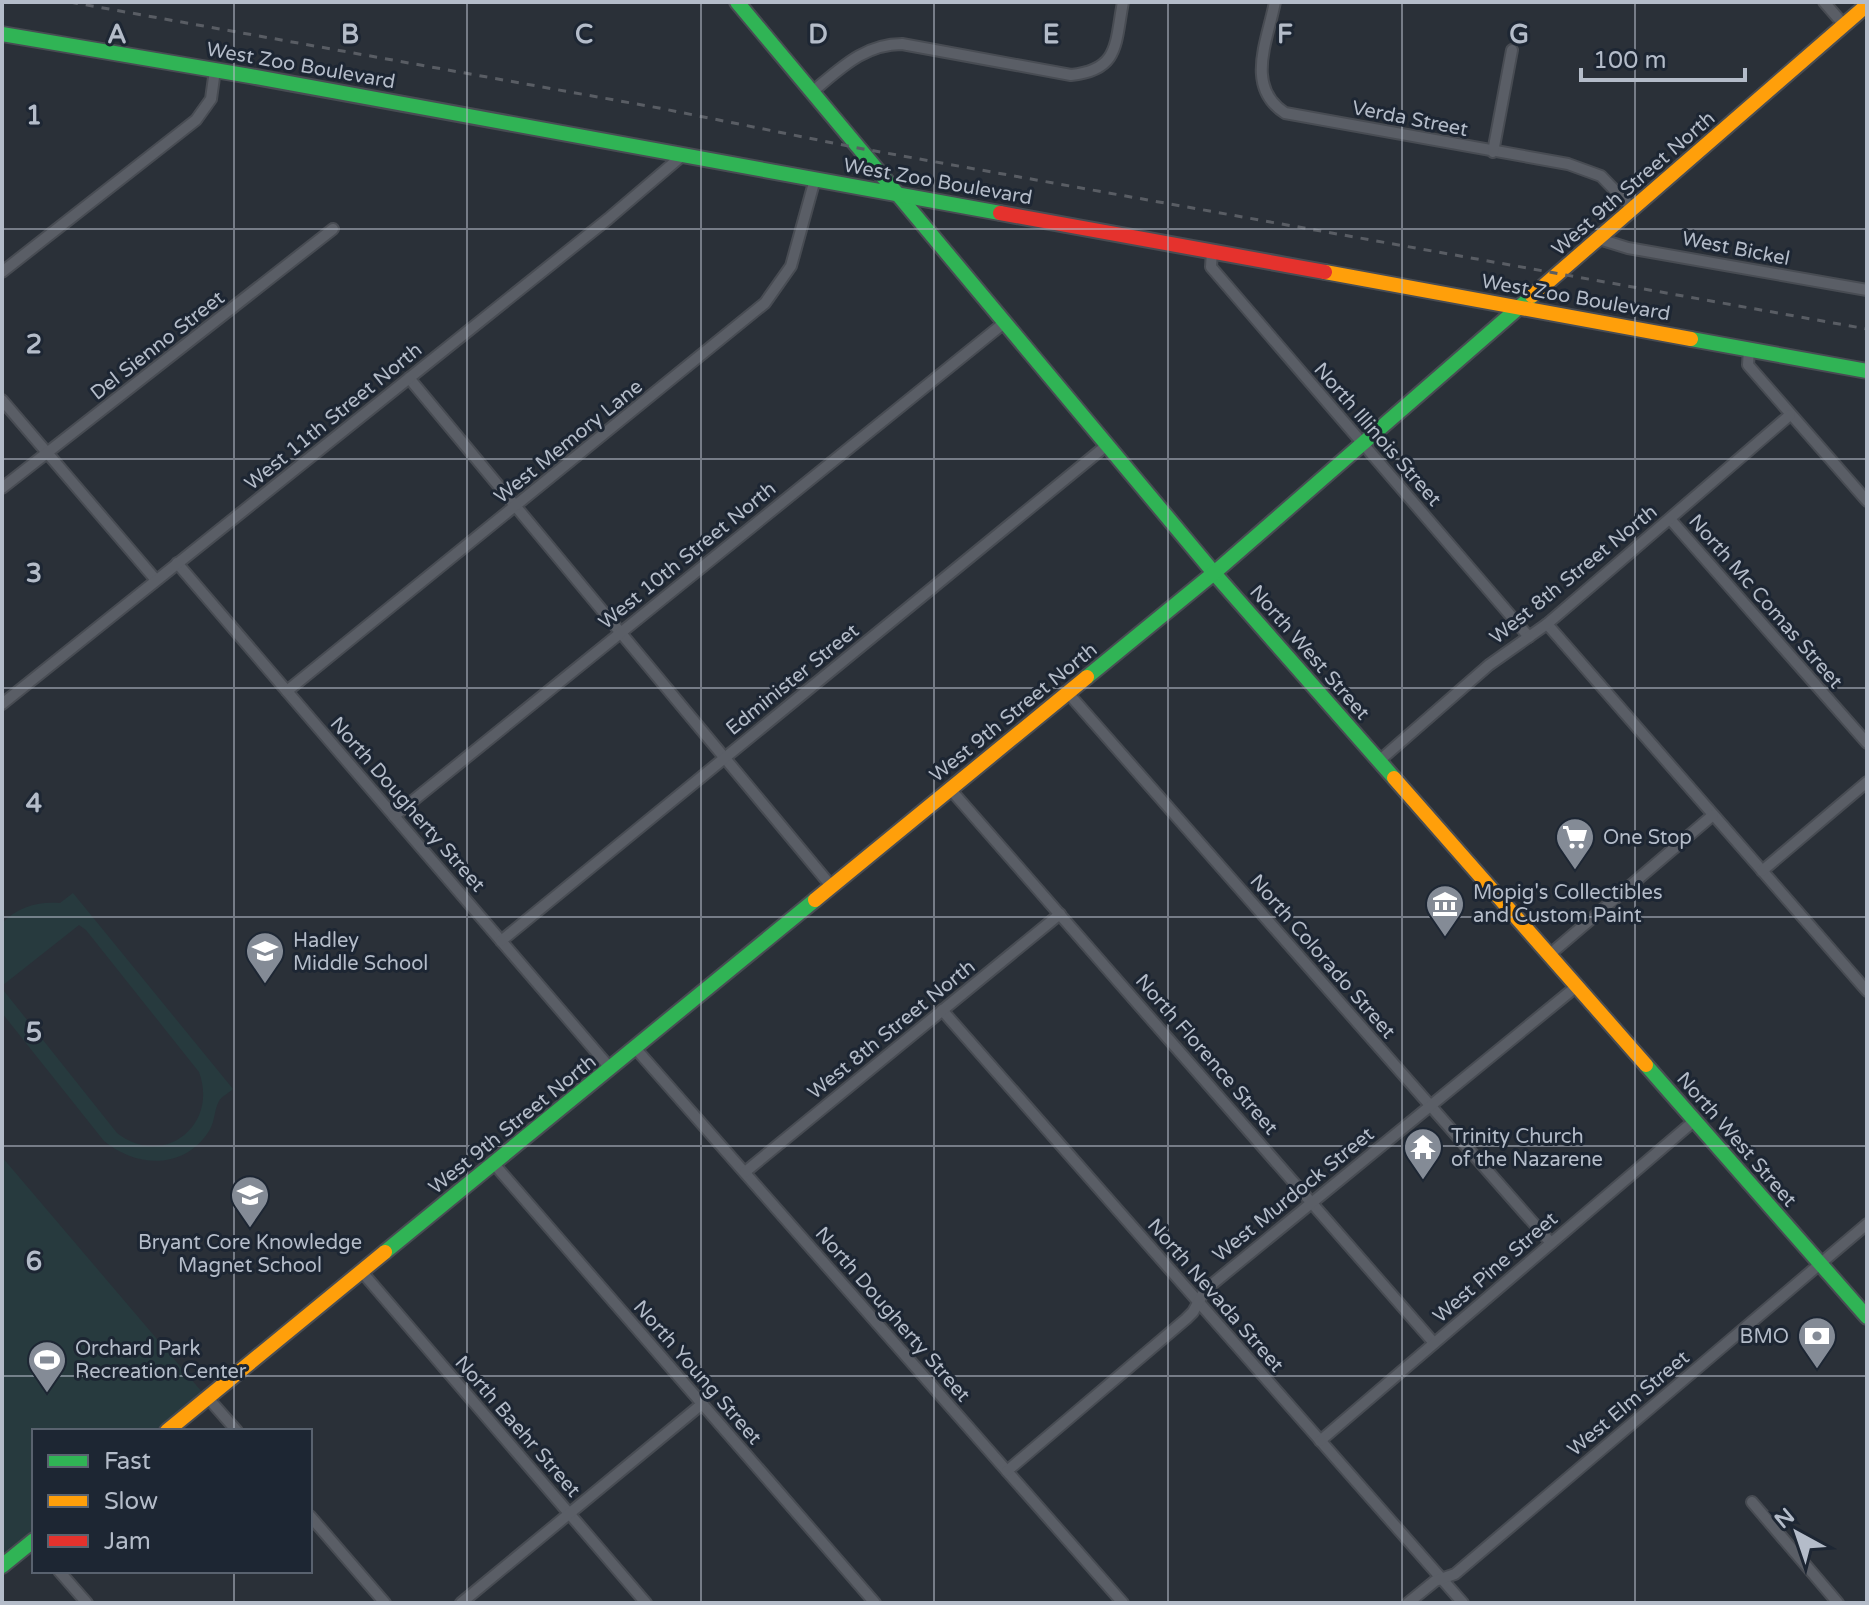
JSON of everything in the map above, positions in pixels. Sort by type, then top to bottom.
[{"type":"main road","name":"North West Street","points":[[737,2],[1214,573],[1867,1317]]},
{"type":"main road","name":"West 9th Street North","points":[[169,1429],[1214,573],[1867,5]]},
{"type":"main road","name":"West Zoo Boulevard","points":[[2,34],[215,70],[1867,371]]},
{"type":"main road","points":[[2,1566],[32,1542]]},
{"type":"street","points":[[812,92],[857,56],[885,44],[902,44],[1071,75],[1090,73],[1109,60],[1115,47],[1123,2]]},
{"type":"street","name":"Verda Street","points":[[1275,2],[1261,73],[1262,85],[1274,105],[1285,113],[1588,170],[1601,176],[1633,209]]},
{"type":"street","points":[[1824,2],[1844,25]]},
{"type":"street","points":[[1493,152],[1512,50]]},
{"type":"street","points":[[2,272],[196,120],[211,99],[215,70]]},
{"type":"street","name":"West 11th Street North","points":[[2,704],[608,219],[683,155]]},
{"type":"street","name":"West Memory Lane","points":[[287,691],[765,303],[791,266],[815,179]]},
{"type":"street","name":"Del Sienno Street","points":[[2,488],[333,229]]},
{"type":"street","name":"West Bickel","points":[[1599,239],[1628,248],[1867,290]]},
{"type":"street","name":"North Illinois Street","points":[[1212,251],[1211,267],[1529,637]]},
{"type":"street","name":"West 10th Street North","points":[[394,816],[1004,323]]},
{"type":"street","points":[[1749,349],[1748,365],[1867,501]]},
{"type":"street","points":[[409,378],[832,887]]},
{"type":"street","points":[[2,400],[156,580]]},
{"type":"street","name":"West 8th Street North","points":[[1379,761],[1489,665],[1547,624],[1790,415]]},
{"type":"street","name":"Edminister Street","points":[[501,941],[1107,445]]},
{"type":"street","name":"North Mc Comas Street","points":[[1670,519],[1867,743]]},
{"type":"street","name":"North Dougherty Street","points":[[177,563],[611,1069]]},
{"type":"street","points":[[1547,624],[1867,991]]},
{"type":"street","name":"North Colorado Street","points":[[1068,693],[1551,1243]]},
{"type":"street","points":[[1762,871],[1867,782]]},
{"type":"street","name":"North Florence Street","points":[[951,790],[1434,1343]]},
{"type":"street","points":[[1549,955],[1713,815]]},
{"type":"street","name":"West 8th Street North","points":[[745,1172],[1060,914]]},
{"type":"street","name":"West Murdock Street","points":[[1007,1471],[1186,1319],[1205,1290],[1577,986]]},
{"type":"street","name":"North Nevada Street","points":[[942,1010],[1463,1603]]},
{"type":"street","name":"North Dougherty Street","points":[[636,1049],[1123,1603]]},
{"type":"street","name":"West Pine Street","points":[[1320,1441],[1694,1121]]},
{"type":"street","name":"North Young Street","points":[[494,1164],[875,1603]]},
{"type":"street","name":"West Elm Street","points":[[1408,1603],[1435,1581],[1455,1574],[1867,1224]]},
{"type":"street","name":"North Baehr Street","points":[[362,1272],[646,1603]]},
{"type":"street","points":[[208,1398],[235,1429]]},
{"type":"street","points":[[461,1603],[702,1404]]},
{"type":"street","points":[[1752,1502],[1838,1603]]},
{"type":"street","points":[[312,1518],[385,1603]]},
{"type":"street","points":[[61,1573],[87,1603]]},
{"type":"green space","points":[[73,893],[233,1089],[219,1101],[209,1131],[187,1153],[160,1161],[145,1160],[117,1150],[104,1141],[2,1013],[2,923],[28,906],[60,903]],"holes":[[[79,925],[199,1072],[203,1092],[201,1109],[194,1125],[168,1144],[152,1146],[135,1143],[117,1133],[4,991],[3,985]]]},
{"type":"green space","points":[[2,1157],[202,1392],[156,1429],[32,1429],[32,1531],[2,1555]]},
{"type":"railway","points":[[70,2],[659,108],[858,148],[1867,329]]},
{"type":"traffic: fast","points":[[737,2],[1214,573],[1394,778]]},
{"type":"traffic: fast","points":[[2,34],[250,76],[1000,213]]},
{"type":"traffic: fast","points":[[1087,677],[1214,573],[1532,296]]},
{"type":"traffic: fast","points":[[1691,339],[1867,371]]},
{"type":"traffic: fast","points":[[385,1252],[815,900]]},
{"type":"traffic: fast","points":[[1646,1065],[1867,1317]]},
{"type":"traffic: fast","points":[[2,1566],[32,1542]]},
{"type":"traffic: slow","points":[[1532,296],[1867,5]]},
{"type":"traffic: slow","points":[[1325,272],[1691,339]]},
{"type":"traffic: slow","points":[[815,900],[1087,677]]},
{"type":"traffic: slow","points":[[1394,778],[1646,1065]]},
{"type":"traffic: slow","points":[[169,1429],[385,1252]]},
{"type":"traffic: jam","points":[[1000,213],[1325,272]]},
{"type":"place","name":"One Stop","points":[[1575,871]]},
{"type":"place","name":"Mopig's Collectibles and Custom Paint","points":[[1445,938]]},
{"type":"place","name":"Hadley Middle School","points":[[265,985]]},
{"type":"place","name":"Trinity Church of the Nazarene","points":[[1423,1181]]},
{"type":"place","name":"Bryant Core Knowledge Magnet School","points":[[250,1229]]},
{"type":"place","name":"BMO","points":[[1817,1370]]},
{"type":"place","name":"Orchard Park Recreation Center","points":[[47,1394]]}]
